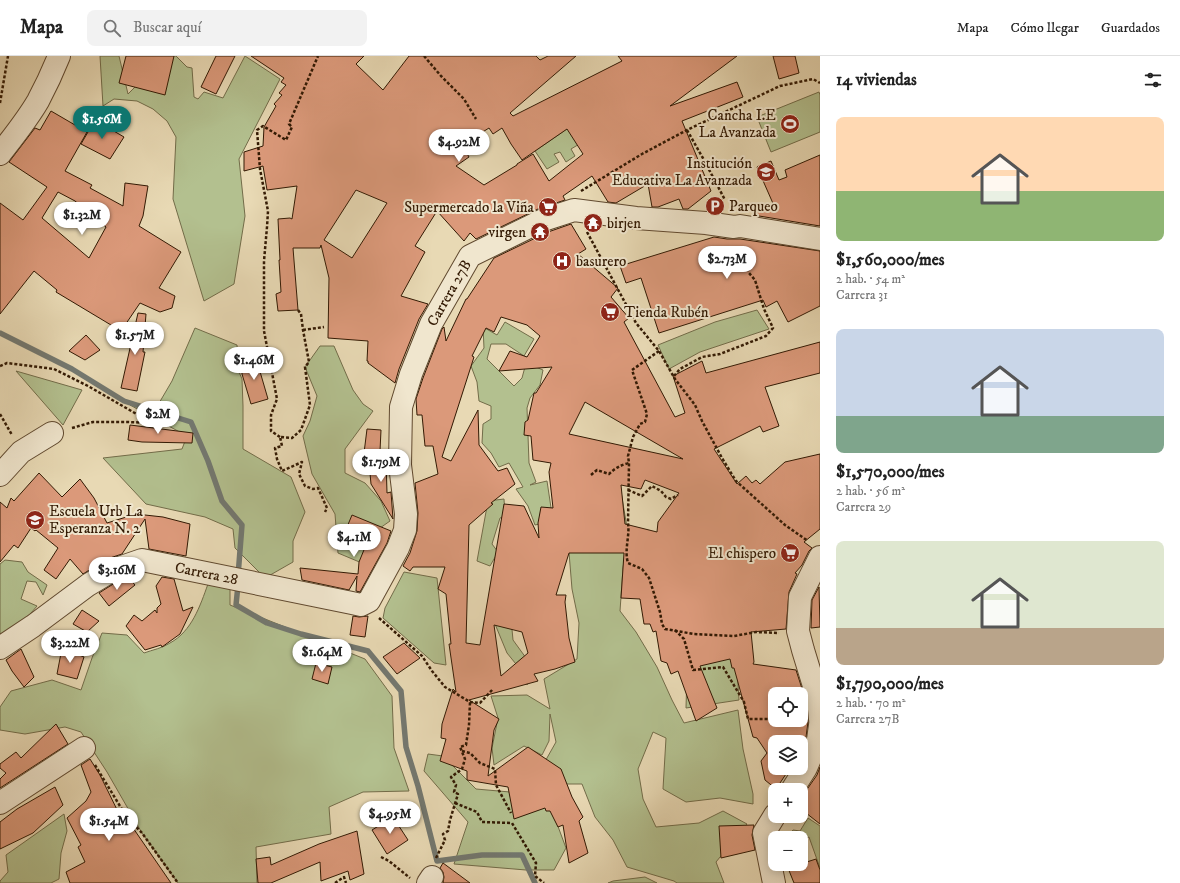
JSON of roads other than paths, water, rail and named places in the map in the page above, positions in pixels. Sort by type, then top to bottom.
[{"type":"street","points":[[0,154],[20,128],[37,102],[59,56]]},
{"type":"street","name":"Carrera 27B","points":[[364,604],[368,601],[398,548],[405,530],[406,514],[400,465],[401,406],[410,374],[432,324],[470,256],[543,220],[576,201],[636,218],[706,223],[734,227],[740,226],[820,239]]},
{"type":"street","points":[[0,475],[21,452],[52,433]]},
{"type":"street","points":[[814,549],[800,597],[798,631],[818,699],[820,719]]},
{"type":"street","name":"Carrera 28","points":[[0,648],[33,626],[88,585],[113,570],[142,560],[352,604],[364,604]]},
{"type":"street","points":[[796,783],[806,768],[818,740],[820,726]]},
{"type":"street","points":[[0,803],[84,748]]},
{"type":"street","points":[[770,823],[764,833],[774,883]]},
{"type":"waterway","points":[[0,333],[72,369],[124,401],[191,422],[208,461],[222,501],[242,525],[238,576]]},
{"type":"waterway","points":[[238,585],[236,605],[267,623],[301,634],[368,651],[401,691],[406,747],[418,786],[437,861],[482,855],[522,855],[535,883]]},
{"type":"place","name":"Cancha I.E La Avanzada","points":[[790,124]]},
{"type":"place","name":"Institución Educativa La Avanzada","points":[[766,172]]},
{"type":"place","name":"Parqueo","points":[[715,206]]},
{"type":"place","name":"Supermercado la Viña","points":[[548,207]]},
{"type":"place","name":"birjen","points":[[593,223]]},
{"type":"place","name":"virgen","points":[[540,232]]},
{"type":"place","name":"basurero","points":[[562,261]]},
{"type":"place","name":"Tienda Rubén","points":[[610,312]]},
{"type":"place","name":"Escuela Urb La Esperanza N. 2","points":[[35,520]]},
{"type":"place","name":"El chispero","points":[[790,553]]}]
